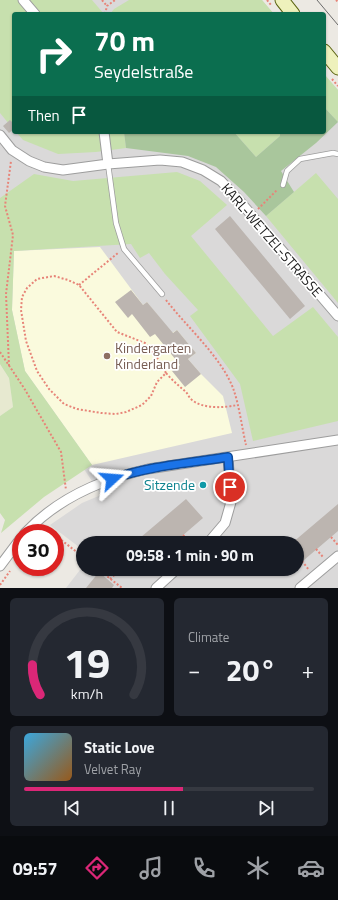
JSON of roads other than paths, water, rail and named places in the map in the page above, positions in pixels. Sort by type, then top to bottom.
[{"type":"street","points":[[23,0],[33,12]]},
{"type":"street","points":[[282,0],[291,12]]},
{"type":"street","points":[[326,53],[338,68]]},
{"type":"street","points":[[104,134],[108,164]]},
{"type":"street","name":"KARL-WETZEL-STRASSE","points":[[0,135],[12,150],[29,161],[44,168],[63,170],[108,164],[160,160],[182,162],[203,170],[221,182],[252,214],[338,316]]},
{"type":"street","points":[[33,524],[87,488],[127,474],[148,469],[338,440]]},
{"type":"street","points":[[214,536],[225,523],[231,502],[228,457]]},
{"type":"street","points":[[0,566],[12,550]]},
{"type":"street","points":[[300,588],[338,556]]},
{"type":"street","points":[[156,588],[169,576]]},
{"type":"lane","points":[[282,185],[287,171],[300,159],[332,153],[338,154]]},
{"type":"lane","points":[[108,164],[116,223],[124,249],[162,294]]},
{"type":"tram line","points":[[317,0],[338,25]]},
{"type":"place","name":"Kindergarten Kinderland","points":[[107,356]]},
{"type":"place","name":"Sitzende","points":[[203,485]]}]
